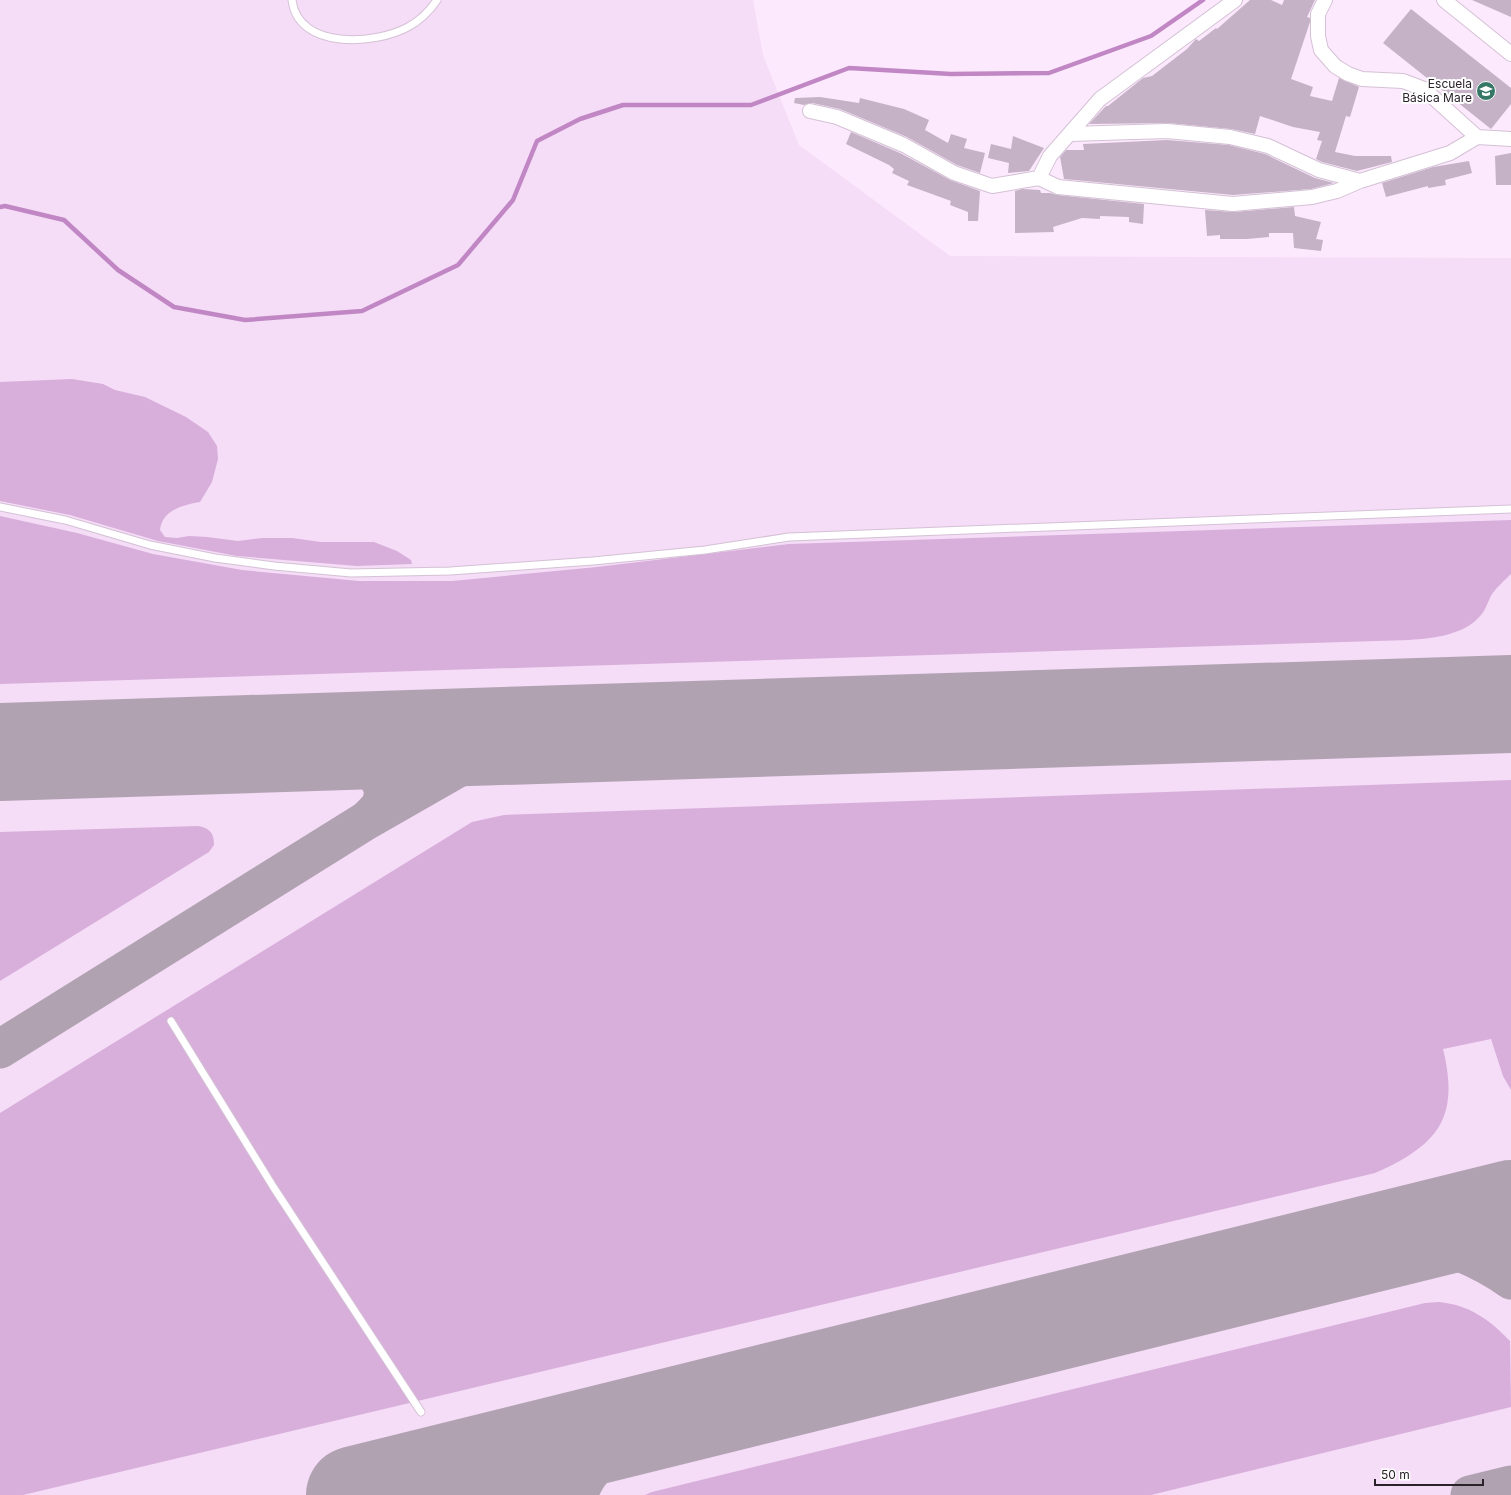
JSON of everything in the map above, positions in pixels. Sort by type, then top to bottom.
[{"type":"street","points":[[1039,178],[1050,156],[1100,99],[1236,0]]},
{"type":"street","points":[[1325,0],[1318,14],[1318,36],[1321,50],[1335,66],[1348,74],[1362,79],[1403,81],[1424,89],[1477,137]]},
{"type":"street","points":[[1444,0],[1511,54]]},
{"type":"street","points":[[810,111],[844,120],[904,145],[954,174],[992,186],[1039,178],[1058,187],[1233,204],[1312,196],[1337,191],[1360,181],[1450,153],[1477,137],[1511,139]]},
{"type":"street","points":[[1070,134],[1167,131],[1230,136],[1268,146],[1319,170],[1360,181]]},
{"type":"lane","points":[[292,0],[293,11],[308,29],[324,36],[354,40],[380,37],[408,27],[428,14],[437,0]]},
{"type":"lane","points":[[0,507],[65,520],[150,545],[215,558],[274,566],[351,573],[450,571],[593,561],[705,550],[789,537],[1511,509]]},
{"type":"lane","points":[[172,1021],[250,1146],[274,1188],[421,1412]]},
{"type":"shaded area","points":[[0,0],[753,0],[763,55],[799,145],[950,256],[1511,258],[1511,1495],[0,1495]]},
{"type":"shaded area","points":[[72,379],[103,384],[115,390],[145,397],[186,417],[208,432],[217,446],[218,459],[212,482],[200,502],[180,507],[169,513],[162,523],[160,530],[165,537],[177,538],[189,536],[238,541],[263,538],[292,538],[321,542],[374,542],[397,551],[411,560],[412,564],[357,566],[237,556],[158,541],[70,515],[0,501],[0,382]]},
{"type":"shaded area","points":[[0,516],[77,533],[153,554],[242,570],[359,581],[452,581],[597,567],[789,544],[1511,520],[1511,574],[1492,594],[1484,611],[1469,625],[1450,634],[1409,640],[0,684]]},
{"type":"shaded area","points":[[1511,780],[1511,1090],[1503,1076],[1491,1039],[1443,1049],[1448,1073],[1448,1094],[1446,1111],[1439,1126],[1429,1140],[1415,1152],[1375,1173],[23,1495],[0,1495],[0,1113],[472,822],[504,815]]},
{"type":"shaded area","points":[[198,826],[208,829],[212,834],[214,845],[209,852],[0,981],[0,832]]},
{"type":"shaded area","points":[[1439,1302],[1460,1306],[1478,1314],[1510,1341],[1511,1407],[1151,1495],[645,1495],[652,1492],[1425,1303]]},
{"type":"building","points":[[1250,0],[1271,0],[1282,5],[1284,0],[1315,0],[1307,17],[1310,18],[1310,22],[1291,79],[1313,87],[1310,96],[1332,101],[1339,78],[1359,87],[1350,117],[1346,116],[1335,152],[1355,156],[1391,156],[1392,162],[1357,171],[1322,162],[1316,159],[1322,141],[1317,140],[1320,132],[1293,127],[1260,116],[1255,134],[1231,129],[1168,123],[1089,124],[1106,106],[1108,106],[1143,78],[1152,76],[1187,49],[1196,39],[1199,41],[1216,28],[1217,29]]},
{"type":"building","points":[[1472,0],[1511,0],[1511,17]]},
{"type":"building","points":[[1411,9],[1511,88],[1511,104],[1491,129],[1383,43]]},
{"type":"building","points":[[820,97],[859,103],[860,98],[904,109],[929,120],[925,130],[948,143],[951,134],[967,139],[964,148],[985,153],[980,173],[957,165],[907,137],[840,109],[812,103],[804,105],[794,103],[795,98]]},
{"type":"building","points":[[851,132],[900,153],[950,180],[980,191],[978,221],[968,221],[968,212],[950,205],[951,201],[907,185],[909,181],[892,173],[894,169],[889,165],[846,144]]},
{"type":"building","points":[[1013,136],[1044,148],[1029,171],[1008,173],[1009,163],[988,158],[991,144],[1011,149]]},
{"type":"building","points":[[1167,140],[1229,145],[1265,154],[1315,178],[1334,183],[1311,189],[1233,195],[1064,179],[1060,157],[1066,150],[1084,150],[1083,144]]},
{"type":"building","points":[[1511,153],[1511,185],[1496,185],[1495,156]]},
{"type":"building","points":[[1469,161],[1472,173],[1445,180],[1446,185],[1428,188],[1428,186],[1386,197],[1382,183],[1433,167]]},
{"type":"building","points":[[1022,189],[1040,190],[1041,193],[1057,195],[1144,204],[1143,224],[1129,222],[1129,217],[1100,216],[1100,219],[1082,218],[1053,227],[1054,232],[1015,233],[1015,191]]},
{"type":"building","points":[[1294,207],[1295,216],[1321,222],[1316,239],[1323,240],[1321,251],[1294,248],[1293,233],[1269,233],[1269,237],[1247,239],[1220,239],[1220,235],[1207,236],[1205,210],[1234,212]]},
{"type":"waterway","points":[[0,207],[5,206],[64,220],[118,270],[174,307],[245,320],[362,311],[458,265],[513,200],[537,141],[580,119],[623,105],[751,105],[849,68],[951,74],[1049,73],[1151,36],[1203,0]]},
{"type":"taxiway","points":[[0,1049],[367,820],[514,736]]},
{"type":"taxiway","points":[[293,743],[334,749],[356,759],[372,770],[382,785],[383,794],[380,806],[367,820]]},
{"type":"taxiway","points":[[1401,1236],[1415,1238],[1444,1246],[1487,1265],[1511,1280]]},
{"type":"taxiway","points":[[577,1495],[587,1477],[623,1428]]},
{"type":"taxiway","points":[[415,1480],[450,1495]]},
{"type":"taxiway","points":[[1470,1495],[1511,1485]]},
{"type":"runway","points":[[0,752],[1511,704]]},
{"type":"runway","points":[[355,1495],[1511,1209]]},
{"type":"place","name":"Escuela Básica Mare","points":[[1486,91]]}]
